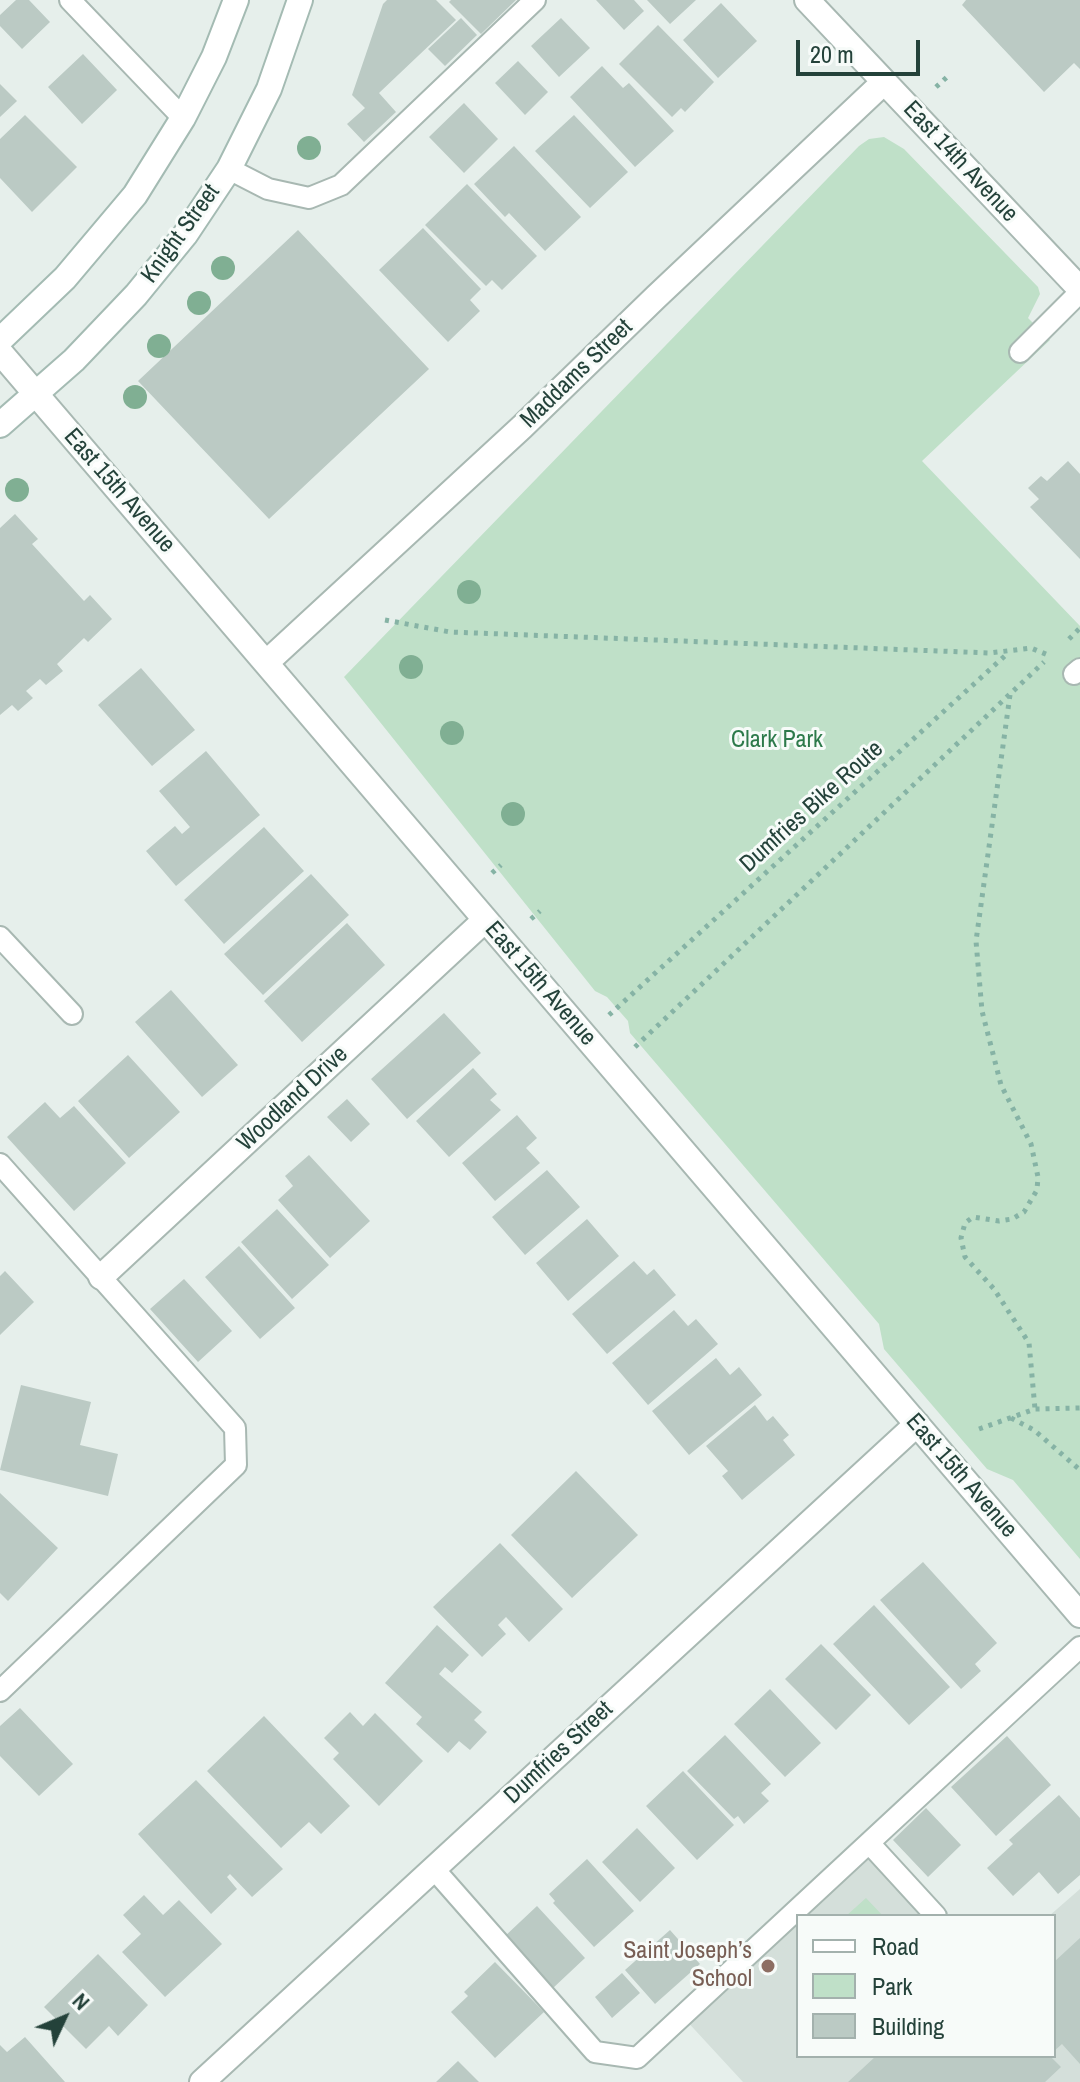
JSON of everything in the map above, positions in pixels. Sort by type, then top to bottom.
[{"type":"street","points":[[0,340],[87,254],[135,195],[183,118],[214,57],[236,0]]},
{"type":"street","name":"Knight Street","points":[[0,425],[74,360],[136,295],[185,235],[229,169],[269,89],[300,0]]},
{"type":"street","name":"East 14th Avenue","points":[[807,0],[1080,290]]},
{"type":"street","name":"Maddams Street","points":[[267,662],[511,438],[884,82]]},
{"type":"street","name":"East 15th Avenue","points":[[0,352],[1080,1615]]},
{"type":"street","name":"Woodland Drive","points":[[101,1277],[485,920]]},
{"type":"street","name":"Dumfries Street","points":[[202,2082],[917,1424]]},
{"type":"lane","points":[[70,0],[183,118]]},
{"type":"lane","points":[[229,169],[268,189],[309,198],[341,185],[535,0]]},
{"type":"lane","points":[[1020,352],[1080,290]]},
{"type":"lane","points":[[0,937],[72,1014]]},
{"type":"lane","points":[[0,1164],[235,1428],[236,1465],[0,1691]]},
{"type":"lane","points":[[434,1869],[595,2052],[637,2058],[1080,1647]]},
{"type":"lane","points":[[870,1844],[934,1914]]},
{"type":"path","points":[[935,88],[947,77]]},
{"type":"path","points":[[385,620],[450,632],[1008,653],[1031,648],[1077,672]]},
{"type":"path","points":[[612,1068],[1080,628]]},
{"type":"path","name":"Dumfries Bike Route","points":[[585,1037],[1008,653]]},
{"type":"path","points":[[1010,695],[976,941],[982,1011],[1001,1085],[1031,1144],[1038,1177],[1037,1190],[1024,1212],[1012,1219],[999,1221],[973,1217],[965,1223],[961,1238],[965,1257],[994,1289],[1029,1343],[1035,1409]]},
{"type":"path","points":[[492,873],[501,865]]},
{"type":"path","points":[[531,919],[540,911]]},
{"type":"path","points":[[979,1429],[1035,1409],[1080,1408]]},
{"type":"path","points":[[1010,1418],[1034,1430],[1080,1470]]},
{"type":"shaded area","name":"Saint Joseph’s School","points":[[870,1844],[934,1914],[796,1914],[796,2058],[1056,2058],[1056,1914],[1051,1914],[1080,1889],[1080,2082],[743,2082],[683,2017]]},
{"type":"green space","name":"Clark Park","points":[[884,137],[904,149],[1038,287],[1040,294],[1028,318],[1050,340],[922,461],[1080,626],[1080,1559],[1013,1480],[987,1469],[884,1349],[879,1324],[630,1033],[628,1021],[607,997],[595,991],[344,677],[859,146],[869,139]]},
{"type":"green space","points":[[866,1898],[881,1914],[848,1914]]},
{"type":"building","points":[[16,0],[29,0],[50,22],[22,49],[0,26],[0,15]]},
{"type":"building","points":[[387,0],[436,0],[456,20],[379,93],[396,112],[364,142],[347,124],[365,108],[352,95]]},
{"type":"building","points":[[516,0],[481,34],[449,2]]},
{"type":"building","points":[[596,0],[634,0],[644,11],[624,30]]},
{"type":"building","points":[[647,0],[696,0],[670,24]]},
{"type":"building","points":[[966,0],[1080,0],[1080,69],[1074,63],[1044,92],[962,5]]},
{"type":"building","points":[[721,3],[757,41],[718,78],[683,40]]},
{"type":"building","points":[[461,18],[477,35],[445,66],[428,49]]},
{"type":"building","points":[[561,18],[590,48],[559,77],[531,46]]},
{"type":"building","points":[[658,25],[714,82],[685,112],[681,108],[672,117],[619,64]]},
{"type":"building","points":[[83,54],[117,90],[82,124],[48,87]]},
{"type":"building","points":[[518,61],[548,92],[525,115],[495,83]]},
{"type":"building","points":[[602,66],[623,88],[629,83],[674,131],[635,167],[570,97]]},
{"type":"building","points":[[0,84],[17,101],[0,117]]},
{"type":"building","points":[[464,103],[498,139],[464,173],[429,137]]},
{"type":"building","points":[[25,115],[77,167],[32,212],[0,178],[0,139]]},
{"type":"building","points":[[574,115],[628,172],[590,208],[535,151]]},
{"type":"building","points":[[514,146],[581,217],[545,251],[509,213],[505,217],[474,184]]},
{"type":"building","points":[[467,184],[537,256],[502,290],[492,280],[486,286],[425,225]]},
{"type":"building","points":[[423,228],[481,289],[470,300],[480,311],[448,342],[379,270]]},
{"type":"building","points":[[298,230],[429,369],[269,519],[138,381]]},
{"type":"building","points":[[1068,461],[1080,474],[1080,559],[1030,507],[1039,499],[1028,488],[1041,476],[1047,481]]},
{"type":"building","points":[[15,514],[38,539],[32,544],[84,601],[90,595],[112,619],[88,642],[84,638],[57,664],[63,671],[46,685],[40,679],[26,691],[33,698],[18,711],[12,705],[0,715],[0,528]]},
{"type":"building","points":[[141,668],[195,730],[152,766],[98,705]]},
{"type":"building","points":[[206,751],[260,815],[176,886],[146,851],[175,826],[182,834],[190,827],[159,791]]},
{"type":"building","points":[[264,827],[304,871],[224,944],[184,900]]},
{"type":"building","points":[[311,874],[349,915],[263,995],[224,954]]},
{"type":"building","points":[[347,923],[385,965],[302,1042],[264,1001]]},
{"type":"building","points":[[171,990],[238,1065],[202,1097],[135,1022]]},
{"type":"building","points":[[444,1013],[481,1053],[407,1119],[371,1079]]},
{"type":"building","points":[[128,1055],[180,1112],[129,1158],[78,1101]]},
{"type":"building","points":[[473,1068],[497,1094],[490,1100],[501,1110],[449,1157],[416,1121]]},
{"type":"building","points":[[347,1099],[370,1124],[351,1142],[327,1117]]},
{"type":"building","points":[[45,1102],[60,1118],[74,1106],[126,1163],[74,1211],[7,1137]]},
{"type":"building","points":[[517,1115],[537,1138],[526,1148],[540,1163],[495,1201],[462,1163]]},
{"type":"building","points":[[309,1155],[370,1221],[330,1258],[278,1200],[293,1186],[285,1176]]},
{"type":"building","points":[[547,1170],[580,1207],[525,1255],[492,1217]]},
{"type":"building","points":[[277,1209],[329,1265],[292,1299],[241,1242]]},
{"type":"building","points":[[587,1219],[619,1256],[568,1301],[536,1263]]},
{"type":"building","points":[[239,1246],[295,1308],[260,1339],[205,1277]]},
{"type":"building","points":[[634,1261],[647,1275],[654,1269],[676,1295],[607,1354],[572,1314]]},
{"type":"building","points":[[5,1271],[34,1302],[0,1335],[0,1276]]},
{"type":"building","points":[[184,1279],[232,1331],[198,1362],[150,1309]]},
{"type":"building","points":[[674,1310],[688,1326],[696,1319],[718,1344],[648,1405],[612,1363]]},
{"type":"building","points":[[716,1358],[730,1375],[739,1367],[762,1395],[689,1455],[652,1411]]},
{"type":"building","points":[[21,1385],[91,1402],[80,1445],[118,1454],[108,1496],[0,1470]]},
{"type":"building","points":[[755,1405],[767,1421],[773,1416],[789,1435],[783,1440],[795,1455],[742,1500],[722,1476],[728,1471],[706,1446]]},
{"type":"building","points":[[576,1471],[638,1535],[572,1598],[511,1535]]},
{"type":"building","points":[[0,1493],[58,1548],[8,1601],[0,1593]]},
{"type":"building","points":[[500,1543],[563,1609],[529,1642],[506,1617],[498,1625],[506,1634],[482,1657],[433,1607]]},
{"type":"building","points":[[923,1562],[997,1643],[975,1664],[981,1671],[961,1689],[880,1600]]},
{"type":"building","points":[[874,1605],[950,1687],[909,1725],[833,1644]]},
{"type":"building","points":[[437,1625],[469,1655],[452,1673],[445,1667],[439,1674],[482,1712],[474,1720],[487,1732],[470,1750],[459,1741],[448,1753],[416,1724],[422,1717],[385,1683]]},
{"type":"building","points":[[821,1644],[871,1695],[836,1730],[785,1679]]},
{"type":"building","points":[[770,1689],[821,1743],[785,1777],[734,1724]]},
{"type":"building","points":[[20,1708],[73,1764],[39,1796],[0,1756],[0,1726]]},
{"type":"building","points":[[350,1712],[363,1726],[375,1713],[423,1761],[379,1806],[333,1759],[339,1753],[324,1738]]},
{"type":"building","points":[[264,1716],[350,1806],[321,1834],[309,1822],[281,1848],[207,1771]]},
{"type":"building","points":[[725,1735],[771,1784],[761,1793],[769,1801],[744,1824],[738,1816],[734,1819],[687,1771]]},
{"type":"building","points":[[1007,1736],[1051,1785],[996,1836],[951,1787]]},
{"type":"building","points":[[683,1771],[734,1825],[697,1860],[646,1806]]},
{"type":"building","points":[[196,1780],[283,1869],[252,1897],[230,1874],[227,1877],[237,1889],[211,1914],[138,1834]]},
{"type":"building","points":[[1059,1795],[1080,1818],[1080,1875],[1058,1894],[1039,1872],[1013,1896],[987,1868],[1013,1844],[1009,1840]]},
{"type":"building","points":[[926,1808],[961,1845],[928,1877],[893,1840]]},
{"type":"building","points":[[637,1828],[675,1868],[640,1902],[602,1862]]},
{"type":"building","points":[[587,1859],[634,1911],[594,1947],[553,1903],[555,1901],[549,1894]]},
{"type":"building","points":[[144,1895],[163,1915],[179,1900],[222,1944],[165,1997],[122,1952],[141,1934],[123,1915]]},
{"type":"building","points":[[537,1906],[585,1958],[552,1989],[504,1937]]},
{"type":"building","points":[[670,1930],[700,1964],[655,2004],[625,1970]]},
{"type":"building","points":[[1080,1938],[1080,2064],[1062,2044],[1056,2049],[1056,1960]]},
{"type":"building","points":[[98,1954],[148,2005],[118,2036],[109,2026],[86,2049],[44,2007]]},
{"type":"building","points":[[495,1962],[544,2012],[495,2058],[451,2012],[468,1996],[464,1992]]},
{"type":"building","points":[[622,1973],[640,1993],[612,2018],[595,1997]]},
{"type":"building","points":[[25,2037],[65,2082],[0,2082],[0,2045],[7,2052]]},
{"type":"building","points":[[874,2058],[1052,2058],[1061,2067],[1045,2082],[848,2082]]},
{"type":"building","points":[[458,2061],[479,2082],[436,2082]]},
{"type":"place","name":"Saint Joseph’s School","points":[[768,1966]]}]
